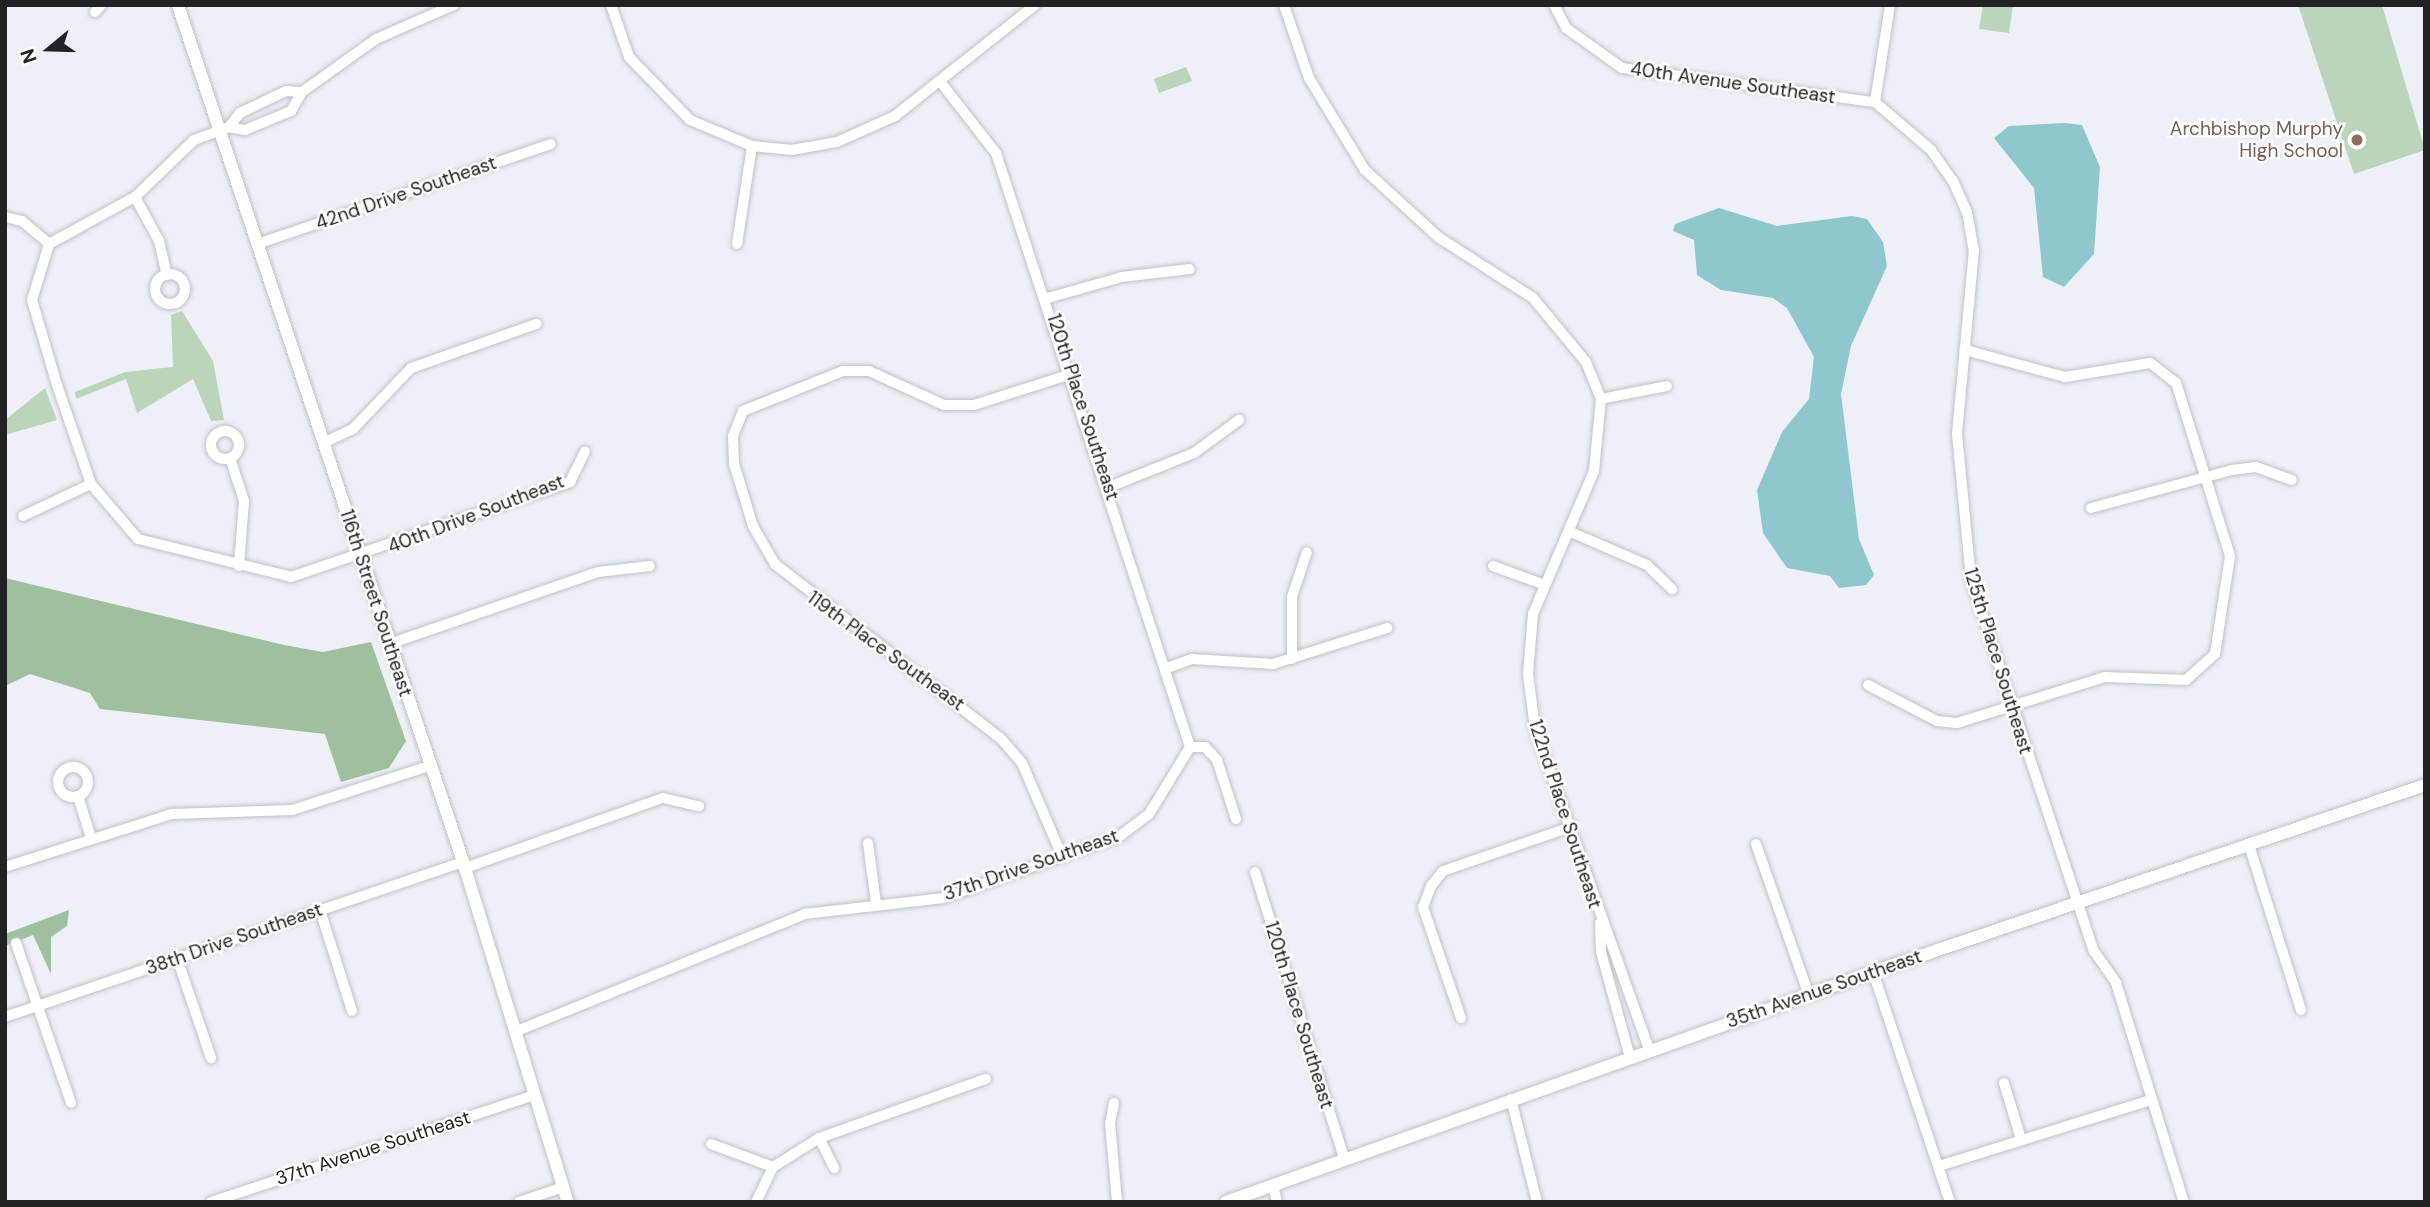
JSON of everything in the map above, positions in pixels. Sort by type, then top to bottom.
[{"type":"street","name":"116th Street Southeast","points":[[178,5],[225,128],[360,558],[464,865],[568,1202]]},
{"type":"street","points":[[225,128],[246,130],[291,111],[302,92],[376,39],[454,5]]},
{"type":"street","points":[[611,5],[629,57],[660,95],[690,120],[752,146],[792,150],[837,142],[895,117],[942,84],[1035,5]]},
{"type":"street","name":"122nd Place Southeast","points":[[1284,5],[1309,78],[1365,170],[1438,237],[1533,298],[1586,362],[1601,399],[1594,471],[1573,533],[1545,585],[1534,614],[1528,674],[1535,729],[1600,923],[1614,943],[1649,1050]]},
{"type":"street","name":"40th Avenue Southeast","points":[[1555,5],[1566,28],[1594,53],[1651,75],[1875,102]]},
{"type":"street","points":[[1875,102],[1890,5]]},
{"type":"street","name":"120th Place Southeast","points":[[942,84],[996,153],[1048,298],[1167,667],[1189,747]]},
{"type":"street","points":[[23,516],[91,484],[32,300],[49,244],[135,197],[194,140],[225,128],[240,113],[286,91],[302,92]]},
{"type":"street","name":"125th Place Southeast","points":[[1875,102],[1931,150],[1968,212],[1974,250],[1957,433],[1962,536],[2010,705],[2094,950],[2116,984],[2148,1079],[2148,1101],[2184,1202]]},
{"type":"street","name":"42nd Drive Southeast","points":[[260,243],[551,144]]},
{"type":"street","points":[[737,244],[752,146]]},
{"type":"street","points":[[135,197],[159,241],[167,275]]},
{"type":"street","points":[[5,217],[22,221],[49,244]]},
{"type":"street","points":[[1048,298],[1122,277],[1190,269]]},
{"type":"street","points":[[325,443],[353,429],[411,368],[536,324]]},
{"type":"street","points":[[1868,685],[1937,721],[1957,723],[2105,677],[2186,680],[2215,654],[2230,556],[2176,383],[2150,363],[2066,377],[1965,349]]},
{"type":"street","name":"119th Place Southeast","points":[[1062,856],[1022,763],[1000,738],[775,564],[753,526],[734,464],[733,436],[743,411],[843,371],[869,371],[954,405],[974,405],[1071,374]]},
{"type":"street","points":[[1601,399],[1667,386]]},
{"type":"street","points":[[1109,486],[1195,453],[1239,420]]},
{"type":"street","name":"40th Drive Southeast","points":[[91,484],[138,539],[291,577],[360,558],[570,482],[585,451]]},
{"type":"street","points":[[230,458],[244,501],[239,566]]},
{"type":"street","points":[[2091,508],[2256,467],[2292,480]]},
{"type":"street","points":[[1573,533],[1647,565],[1672,590]]},
{"type":"street","points":[[1292,659],[1292,597],[1307,552]]},
{"type":"street","points":[[389,645],[598,572],[650,566]]},
{"type":"street","points":[[1493,566],[1545,585]]},
{"type":"street","points":[[1167,667],[1192,659],[1251,665],[1292,659],[1387,628]]},
{"type":"street","points":[[1189,747],[1205,747],[1217,760],[1236,819]]},
{"type":"street","name":"37th Drive Southeast","points":[[517,1031],[636,988],[751,933],[832,906],[943,898],[1120,836],[1149,814],[1189,747]]},
{"type":"street","points":[[5,867],[172,814],[292,810],[429,766]]},
{"type":"street","name":"35th Avenue Southeast","points":[[1226,1202],[1630,1056],[2425,785]]},
{"type":"street","points":[[78,796],[91,838]]},
{"type":"street","name":"38th Drive Southeast","points":[[5,1017],[320,909],[464,865],[663,798],[699,806]]},
{"type":"street","points":[[1461,1018],[1423,907],[1443,871],[1567,828]]},
{"type":"street","points":[[868,843],[876,903]]},
{"type":"street","points":[[1756,844],[1809,995]]},
{"type":"street","points":[[2249,845],[2301,1010]]},
{"type":"street","name":"120th Place Southeast","points":[[1255,872],[1343,1158]]},
{"type":"street","points":[[320,909],[352,1010]]},
{"type":"street","name":"122nd Place Southeast","points":[[1600,923],[1601,952],[1630,1056]]},
{"type":"street","points":[[16,943],[71,1103]]},
{"type":"street","points":[[177,958],[211,1058]]},
{"type":"street","points":[[1873,972],[1950,1202]]},
{"type":"street","points":[[757,1202],[773,1167],[819,1138],[986,1079]]},
{"type":"street","points":[[2004,1083],[2021,1139]]},
{"type":"street","name":"37th Avenue Southeast","points":[[211,1202],[534,1095]]},
{"type":"street","points":[[1511,1099],[1537,1202]]},
{"type":"street","points":[[1939,1166],[2148,1101]]},
{"type":"street","points":[[1114,1104],[1110,1123],[1117,1202]]},
{"type":"street","points":[[819,1138],[834,1168]]},
{"type":"street","points":[[711,1144],[773,1167]]},
{"type":"street","points":[[1273,1185],[1277,1202]]},
{"type":"street","points":[[519,1202],[563,1187]]},
{"type":"green space","points":[[1983,5],[2013,5],[2009,33],[1979,29]]},
{"type":"green space","points":[[2298,5],[2382,5],[2425,150],[2354,174]]},
{"type":"green space","points":[[1186,67],[1192,81],[1159,93],[1154,79]]},
{"type":"green space","points":[[182,311],[213,361],[224,420],[211,421],[193,379],[137,413],[126,379],[76,399],[75,392],[125,372],[173,367],[171,315]]},
{"type":"green space","points":[[45,388],[57,420],[5,435],[5,420]]},
{"type":"green space","points":[[5,578],[323,652],[371,642],[406,741],[389,768],[341,782],[325,734],[100,709],[90,693],[30,674],[5,686]]},
{"type":"green space","points":[[69,910],[67,926],[51,937],[51,974],[33,935],[5,946],[5,934]]},
{"type":"water","points":[[2065,123],[2082,125],[2100,167],[2094,254],[2064,287],[2043,277],[2034,188],[1994,138],[2009,126]]},
{"type":"water","points":[[1719,208],[1777,226],[1852,216],[1867,219],[1883,242],[1887,266],[1851,346],[1841,394],[1859,539],[1874,575],[1866,585],[1839,588],[1830,576],[1787,568],[1763,533],[1757,490],[1782,432],[1809,399],[1814,357],[1787,308],[1773,298],[1721,290],[1697,275],[1694,240],[1673,231],[1675,224]]},
{"type":"place","name":"Archbishop Murphy High School","points":[[2357,140]]}]
